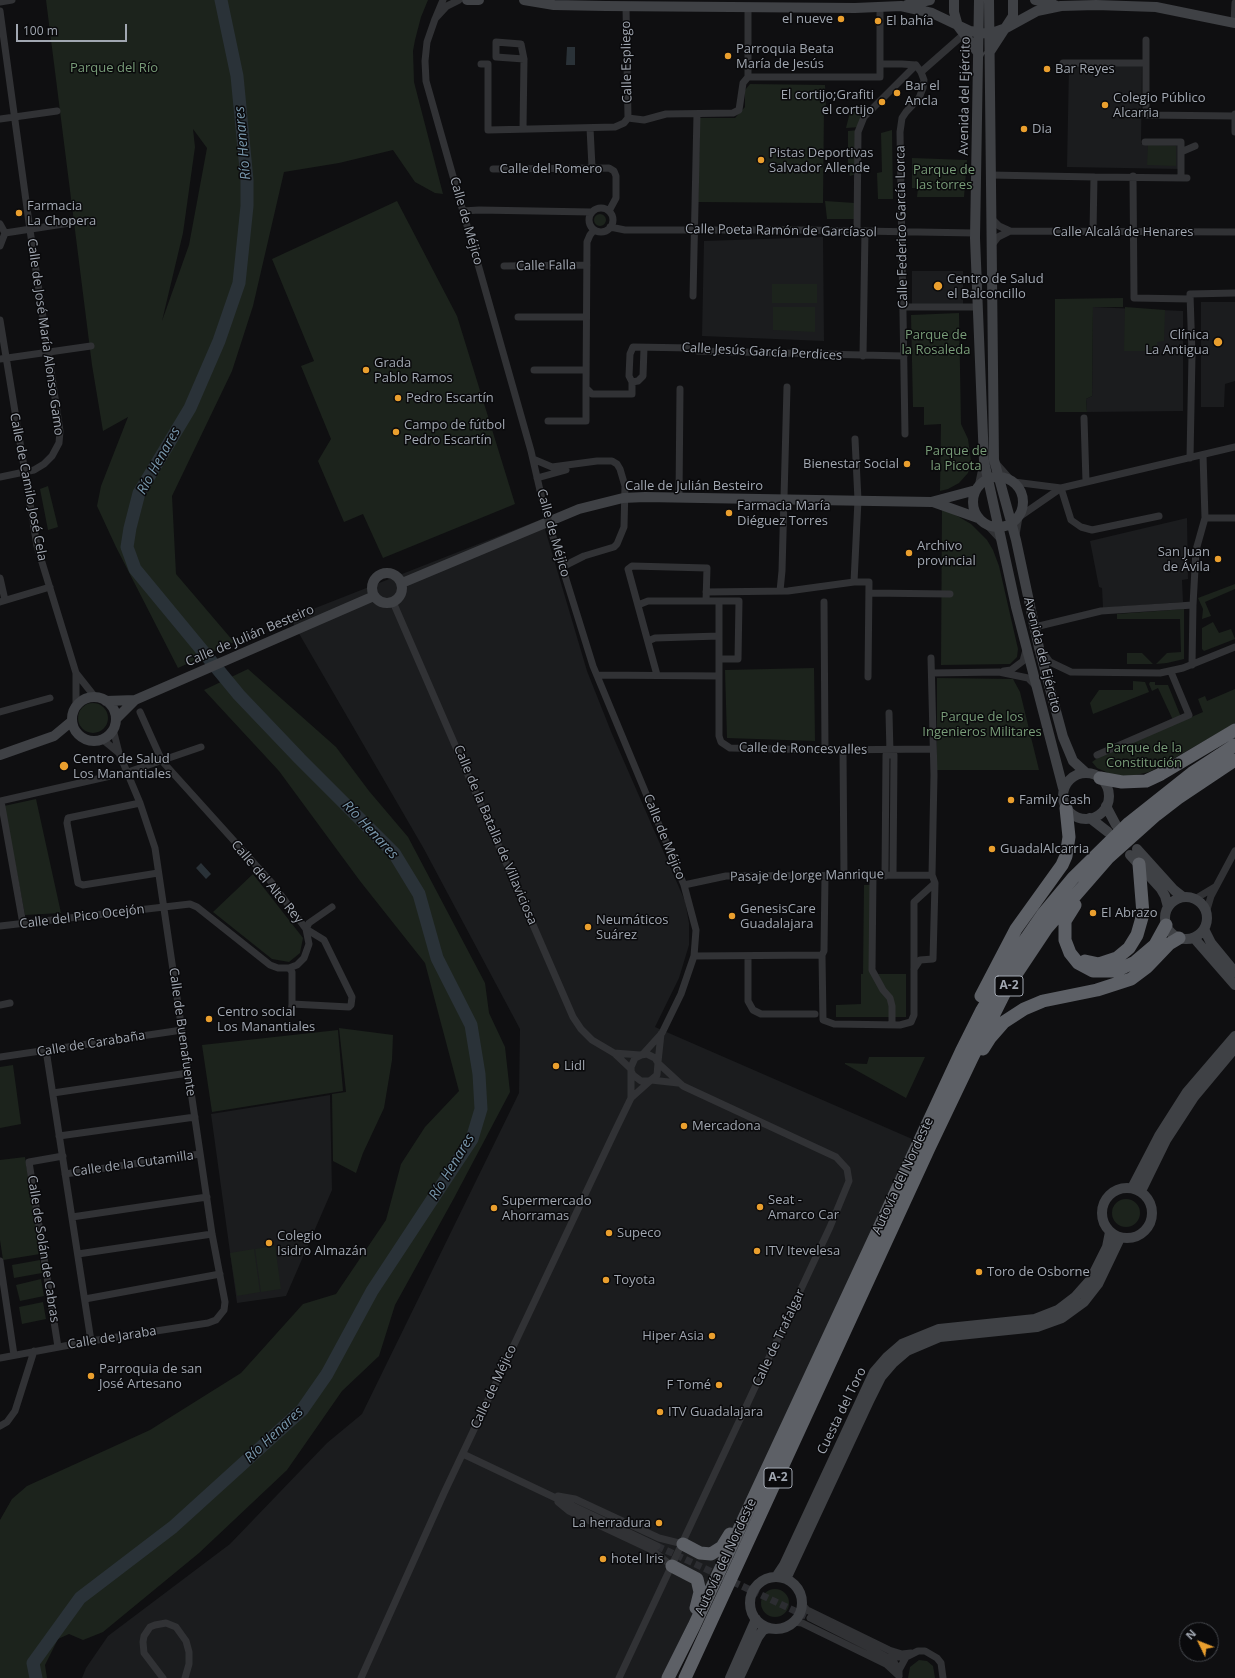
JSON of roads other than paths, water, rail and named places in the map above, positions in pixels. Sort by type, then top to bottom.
[{"type":"highway","points":[[1100,778],[1122,782],[1146,781],[1161,774],[1235,730]]},
{"type":"highway","name":"Autovía del Nordeste","points":[[685,1678],[864,1275],[918,1142],[982,1010],[1016,953],[1043,914],[1086,864],[1129,823],[1192,773],[1235,745]]},
{"type":"highway","name":"Autovía del Nordeste","points":[[668,1678],[992,1015],[1039,939],[1090,877],[1137,832],[1184,794],[1235,760]]},
{"type":"highway","points":[[1166,925],[1159,939],[1149,950],[1135,962],[1116,971],[1099,972],[1088,969],[1078,963],[1070,953],[1064,940],[1064,928],[1068,915],[1084,893],[1127,848],[1159,820],[1235,764]]},
{"type":"highway","points":[[918,1142],[943,1079],[990,978],[1016,929],[1062,865],[1066,856],[1069,837],[1066,808]]},
{"type":"highway","points":[[1070,953],[1087,962],[1099,964],[1117,958],[1129,948],[1137,935],[1143,914],[1135,856]]},
{"type":"highway","points":[[683,1544],[700,1553],[711,1554],[722,1547],[827,1325],[864,1275],[892,1241],[977,1061],[997,1029],[1014,1015],[1033,1005],[1112,986],[1131,979],[1147,967],[1169,944],[1179,938]]},
{"type":"highway","points":[[672,1566],[693,1576],[697,1579],[700,1587],[697,1603],[674,1665]]},
{"type":"street","points":[[0,2],[12,0]]},
{"type":"street","name":"Calle de Méjico","points":[[443,0],[427,42],[425,61],[426,81],[533,459],[542,499],[579,626],[597,675],[684,885],[696,930],[694,956],[681,994],[662,1033],[642,1054]]},
{"type":"street","name":"Calle de Méjico","points":[[435,19],[447,6],[459,0]]},
{"type":"street","points":[[467,0],[479,0]]},
{"type":"street","points":[[524,0],[554,5],[626,7],[734,3],[748,7],[786,4],[855,8],[930,0]]},
{"type":"street","points":[[954,0],[954,12],[958,26],[963,35],[979,54]]},
{"type":"street","name":"Avenida del Ejército","points":[[979,0],[975,234],[978,306],[989,460],[999,477],[1016,540],[1039,648],[1061,732],[1070,756],[1085,772]]},
{"type":"street","name":"Avenida del Ejército","points":[[989,0],[991,248],[988,479],[1028,646],[1036,686],[1063,788]]},
{"type":"street","points":[[989,53],[1013,16],[1013,0]]},
{"type":"street","points":[[1034,0],[1061,6]]},
{"type":"street","points":[[901,3],[932,13],[958,26],[978,33],[989,34],[1006,28],[1037,11],[1074,3],[1156,3],[1235,23],[1235,3]]},
{"type":"street","points":[[748,77],[880,77],[880,6]]},
{"type":"street","name":"Calle Espliego","points":[[626,7],[628,118]]},
{"type":"street","points":[[481,64],[488,64],[488,130],[615,127],[624,123],[628,118],[644,120],[666,114],[722,115],[733,113],[739,110],[743,83],[748,77],[748,7]]},
{"type":"street","name":"Calle de José María Alonso Gamo","points":[[0,11],[30,230],[60,431],[59,443],[52,456],[44,464],[34,470],[24,473],[0,476]]},
{"type":"street","points":[[916,65],[921,72],[963,35]]},
{"type":"street","points":[[1146,40],[1146,115],[1235,115],[1235,132]]},
{"type":"street","points":[[523,129],[524,59]]},
{"type":"street","points":[[1063,63],[1146,63]]},
{"type":"street","points":[[881,64],[916,65]]},
{"type":"street","points":[[863,356],[858,132],[864,117],[916,65]]},
{"type":"street","name":"Calle Federico García Lorca","points":[[905,434],[900,132],[902,118],[922,93],[924,80],[921,72]]},
{"type":"street","points":[[0,119],[57,111]]},
{"type":"street","points":[[692,296],[697,114]]},
{"type":"street","points":[[590,128],[592,167]]},
{"type":"street","points":[[990,175],[1094,177],[1133,176],[1184,178],[1181,142],[1145,142]]},
{"type":"street","points":[[1181,152],[1195,146]]},
{"type":"street","name":"Calle del Romero","points":[[493,169],[610,168],[615,173],[616,198],[609,211]]},
{"type":"street","points":[[1133,176],[1134,298],[1190,299]]},
{"type":"street","points":[[1093,232],[1094,177]]},
{"type":"street","points":[[464,212],[487,210],[591,212],[600,208],[609,211],[612,219],[610,227],[601,232],[594,230],[589,222],[591,212]]},
{"type":"street","points":[[990,217],[999,226],[1010,232]]},
{"type":"street","points":[[30,230],[70,223]]},
{"type":"street","points":[[0,224],[5,234],[0,246]]},
{"type":"street","name":"Calle Poeta Ramón de Garcíasol","points":[[610,227],[625,230],[861,231],[975,234]]},
{"type":"street","name":"Calle de José María Alonso Gamo","points":[[5,234],[30,230]]},
{"type":"street","points":[[548,422],[586,421],[585,370],[588,238],[594,230]]},
{"type":"street","points":[[991,248],[998,237],[1010,232]]},
{"type":"street","name":"Calle Alcalá de Henares","points":[[1010,232],[1235,232]]},
{"type":"street","name":"Calle Falla","points":[[504,266],[587,265]]},
{"type":"street","points":[[1190,458],[1192,355],[1190,294],[1235,293]]},
{"type":"street","points":[[903,307],[978,306]]},
{"type":"street","points":[[518,317],[586,317]]},
{"type":"street","name":"Calle de Camilo José Cela","points":[[0,320],[3,359],[37,546],[76,674],[76,705]]},
{"type":"street","points":[[3,359],[91,346]]},
{"type":"street","name":"Calle Jesús García Perdices","points":[[632,382],[630,376],[631,349],[633,347],[692,348],[698,351],[904,356]]},
{"type":"street","points":[[586,388],[592,394],[632,394],[632,382],[638,381],[643,376],[644,348]]},
{"type":"street","points":[[534,370],[585,370]]},
{"type":"street","points":[[780,591],[785,499],[787,387]]},
{"type":"street","points":[[679,497],[680,389]]},
{"type":"street","points":[[1084,418],[1086,482]]},
{"type":"street","points":[[854,582],[858,500],[855,439]]},
{"type":"street","points":[[988,526],[999,528],[1011,524],[1061,488],[1235,447]]},
{"type":"street","points":[[1192,665],[1193,586],[1196,550],[1205,518],[1202,455]]},
{"type":"street","points":[[533,459],[552,467],[597,461],[612,461],[617,464],[625,486],[623,498],[624,527],[617,544],[614,547],[584,556],[562,566]]},
{"type":"street","points":[[1002,540],[978,518],[974,510],[973,499],[989,460],[1012,481],[1020,490],[1023,497],[1023,509],[1019,517],[1016,540]]},
{"type":"street","points":[[537,478],[597,461]]},
{"type":"street","points":[[977,489],[988,479],[999,477],[1012,481],[1061,488]]},
{"type":"street","points":[[1061,488],[1071,520],[1081,527],[1092,530],[1159,516]]},
{"type":"street","name":"Calle de Julián Besteiro","points":[[931,502],[977,489]]},
{"type":"street","name":"Calle de Julián Besteiro","points":[[402,583],[579,510],[623,498],[679,497],[931,502],[953,508],[978,518]]},
{"type":"street","points":[[1205,518],[1235,518]]},
{"type":"street","points":[[657,675],[628,569],[632,566],[707,568],[706,601]]},
{"type":"street","points":[[391,573],[398,577],[402,583],[402,592],[393,602],[383,602],[374,596],[372,587],[375,580],[381,574],[391,573]]},
{"type":"street","points":[[0,578],[2,601],[50,587]]},
{"type":"street","points":[[706,592],[780,591],[854,582],[869,582],[868,677]]},
{"type":"street","points":[[869,593],[950,594]]},
{"type":"street","name":"Calle de Julián Besteiro","points":[[106,701],[135,700],[374,596]]},
{"type":"street","points":[[638,605],[648,601],[739,600],[738,659],[719,659]]},
{"type":"street","name":"Calle de Roncesvalles","points":[[719,601],[718,736],[721,742],[725,745],[730,748],[890,752],[932,749]]},
{"type":"street","name":"Calle de la Batalla de Villaviciosa","points":[[393,602],[573,1016],[581,1029],[592,1040],[614,1053],[631,1070]]},
{"type":"street","points":[[824,602],[825,750]]},
{"type":"street","points":[[1035,627],[1101,611],[1193,608]]},
{"type":"street","points":[[648,642],[655,638],[719,636]]},
{"type":"street","points":[[932,673],[999,672],[1011,670],[1023,661],[1028,646]]},
{"type":"street","points":[[1039,648],[1050,662],[1071,672],[1150,673],[1171,672],[1235,647]]},
{"type":"street","points":[[913,971],[920,960],[934,959],[935,883],[932,875],[934,775],[932,749],[931,658]]},
{"type":"street","points":[[999,672],[1028,678],[1036,686]]},
{"type":"street","points":[[1097,755],[1189,715],[1171,672]]},
{"type":"street","name":"Calle de Camilo José Cela","points":[[76,674],[95,697]]},
{"type":"street","points":[[597,675],[719,676]]},
{"type":"street","points":[[88,697],[95,697],[106,701],[113,708],[114,724],[102,739],[88,740],[80,736],[76,732],[72,721],[76,705],[88,697]]},
{"type":"street","points":[[0,712],[50,698]]},
{"type":"street","name":"Calle de Julián Besteiro","points":[[114,724],[135,700]]},
{"type":"street","name":"Calle del Alto Rey","points":[[140,712],[162,761],[272,883],[306,929],[309,940],[306,955],[300,962],[289,968]]},
{"type":"street","points":[[889,713],[890,752],[894,755],[893,875]]},
{"type":"street","points":[[54,736],[72,721]]},
{"type":"street","name":"Calle de Buenafuente","points":[[114,724],[119,753],[128,772],[151,834],[164,907],[206,1197],[225,1302],[221,1315]]},
{"type":"street","points":[[0,754],[54,736],[80,736]]},
{"type":"street","name":"Calle de Buenafuente","points":[[102,739],[119,753]]},
{"type":"street","points":[[23,924],[0,801],[128,772],[201,747]]},
{"type":"street","points":[[843,750],[844,876]]},
{"type":"street","points":[[885,876],[886,755],[890,752]]},
{"type":"street","points":[[1090,818],[1102,812],[1106,806],[1109,794],[1107,788],[1100,778],[1085,772],[1073,776],[1063,788],[1062,799],[1066,808],[1074,816],[1090,818],[1112,828],[1106,806]]},
{"type":"street","points":[[140,803],[68,818],[67,823],[78,883],[83,885],[158,873]]},
{"type":"street","points":[[1206,913],[1211,896],[1219,884],[1235,851]]},
{"type":"street","points":[[1135,856],[1183,897]]},
{"type":"street","points":[[1135,856],[1161,889],[1168,907]]},
{"type":"street","name":"Pasaje de Jorge Manrique","points":[[684,885],[726,876],[932,875]]},
{"type":"street","points":[[825,876],[824,951],[822,955],[822,1016],[827,1023],[834,1024],[892,1025],[906,1024],[913,1019],[914,902],[935,883]]},
{"type":"street","points":[[873,876],[872,970],[882,990],[890,998],[892,1006],[892,1025]]},
{"type":"street","points":[[1195,899],[1219,884]]},
{"type":"street","points":[[1183,897],[1195,899],[1204,907],[1206,913],[1207,918],[1204,929],[1194,938],[1179,938],[1169,931],[1166,925],[1165,916],[1168,907],[1177,899],[1183,897]]},
{"type":"street","points":[[164,907],[193,905],[270,965],[278,968],[289,968],[292,972],[291,1014]]},
{"type":"street","name":"Calle del Pico Ocejón","points":[[0,926],[164,907]]},
{"type":"street","points":[[292,1004],[349,1007],[353,1001],[324,940],[306,929],[309,923],[332,907]]},
{"type":"street","points":[[1204,929],[1211,943],[1235,972]]},
{"type":"street","points":[[1194,938],[1235,985]]},
{"type":"street","points":[[694,956],[822,955]]},
{"type":"street","points":[[748,956],[748,1001],[753,1010],[761,1014],[815,1014]]},
{"type":"street","points":[[0,1005],[10,1003]]},
{"type":"street","name":"Calle de Carabaña","points":[[0,1057],[182,1030]]},
{"type":"street","name":"Calle de Méjico","points":[[658,1063],[662,1033]]},
{"type":"street","points":[[1137,1189],[1159,1136],[1187,1092],[1235,1036]]},
{"type":"street","points":[[1137,1189],[1194,1097],[1235,1048]]},
{"type":"street","points":[[46,1050],[91,1341]]},
{"type":"street","name":"Calle de la Batalla de Villaviciosa","points":[[614,1053],[642,1054]]},
{"type":"street","points":[[642,1054],[652,1055],[658,1063],[658,1071],[651,1080],[645,1082],[636,1079],[631,1070],[632,1062],[642,1054]]},
{"type":"street","name":"Calle de Trafalgar","points":[[658,1063],[678,1083]]},
{"type":"street","name":"Calle de Méjico","points":[[631,1070],[631,1098]]},
{"type":"street","points":[[53,1093],[188,1073]]},
{"type":"street","name":"Calle de Méjico","points":[[361,1678],[463,1454],[631,1098],[651,1080]]},
{"type":"street","name":"Calle de Trafalgar","points":[[619,1678],[827,1234],[849,1181],[845,1164],[836,1157],[678,1083],[651,1080]]},
{"type":"street","points":[[60,1136],[195,1118]]},
{"type":"street","name":"Calle de la Cutamilla","points":[[65,1174],[200,1154]]},
{"type":"street","name":"Calle de Solán de Cabras","points":[[58,1347],[29,1162],[63,1156]]},
{"type":"street","points":[[1124,1187],[1137,1189],[1150,1200],[1153,1212],[1150,1223],[1143,1233],[1132,1238],[1120,1238],[1110,1232],[1102,1218],[1104,1202],[1116,1190],[1124,1187]]},
{"type":"street","points":[[72,1217],[206,1197]]},
{"type":"street","name":"Cuesta del Toro","points":[[781,1578],[784,1565],[874,1372],[887,1357],[902,1344],[939,1329],[1035,1319],[1058,1310],[1075,1297],[1091,1279],[1106,1247],[1110,1232]]},
{"type":"street","points":[[78,1254],[212,1234]]},
{"type":"street","points":[[781,1578],[881,1377],[893,1363],[907,1351],[940,1337],[1037,1327],[1062,1318],[1084,1302],[1098,1284],[1120,1238]]},
{"type":"street","points":[[0,1261],[14,1355]]},
{"type":"street","points":[[85,1299],[220,1274]]},
{"type":"street","name":"Calle de Jaraba","points":[[0,1358],[91,1341],[208,1323],[216,1320],[221,1315]]},
{"type":"street","points":[[0,1426],[7,1422],[15,1411],[34,1351]]},
{"type":"street","points":[[463,1454],[657,1546]]},
{"type":"street","points":[[550,1495],[575,1499],[659,1538],[683,1544]]},
{"type":"street","points":[[550,1495],[569,1511],[652,1550],[672,1566]]},
{"type":"street","points":[[739,1678],[758,1637],[763,1630],[769,1628],[782,1628],[793,1622],[799,1614],[802,1604],[800,1594],[795,1585],[781,1578],[760,1582],[753,1592],[750,1604],[756,1619],[769,1628]]},
{"type":"street","points":[[802,1604],[807,1610],[889,1650],[908,1655]]},
{"type":"street","points":[[810,1618],[894,1662],[899,1675]]},
{"type":"street","points":[[730,1678],[756,1619]]},
{"type":"street","points":[[793,1622],[802,1623],[886,1664],[899,1675]]},
{"type":"street","points":[[164,1678],[144,1653],[142,1642],[144,1636],[155,1624],[166,1623],[176,1627],[186,1641],[189,1652],[189,1664],[185,1678]]},
{"type":"street","points":[[886,1657],[908,1655],[925,1651],[937,1658],[943,1670],[943,1678]]},
{"type":"street","points":[[899,1675],[908,1655]]},
{"type":"waterway","name":"Río Henares","points":[[36,1678],[33,1663],[80,1598],[173,1527],[302,1410],[327,1374],[372,1291],[472,1139],[481,1109],[479,1074],[471,1025],[437,958],[419,894],[394,853],[300,759],[239,695],[135,569],[127,547],[139,493],[190,408],[219,341],[239,283],[247,206],[247,180],[237,76],[221,0]]},
{"type":"tunnel","points":[[657,1546],[810,1618]]},
{"type":"place","name":"el nueve","points":[[841,19]]},
{"type":"place","name":"El bahía","points":[[878,21]]},
{"type":"place","name":"Parroquia Beata María de Jesús","points":[[728,56]]},
{"type":"place","name":"Bar Reyes","points":[[1047,69]]},
{"type":"place","name":"Bar el Ancla","points":[[897,93]]},
{"type":"place","name":"El cortijo;Grafiti el cortijo","points":[[882,102]]},
{"type":"place","name":"Colegio Público Alcarria","points":[[1105,105]]},
{"type":"place","name":"Dia","points":[[1024,129]]},
{"type":"place","name":"Pistas Deportivas Salvador Allende","points":[[761,160]]},
{"type":"place","name":"Farmacia La Chopera","points":[[19,213]]},
{"type":"place","name":"Centro de Salud el Balconcillo","points":[[938,286]]},
{"type":"place","name":"Clínica La Antigua","points":[[1218,342]]},
{"type":"place","name":"Grada Pablo Ramos","points":[[366,370]]},
{"type":"place","name":"Pedro Escartín","points":[[398,398]]},
{"type":"place","name":"Campo de fútbol Pedro Escartín","points":[[396,432]]},
{"type":"place","name":"Bienestar Social","points":[[907,464]]},
{"type":"place","name":"Farmacia María Diéguez Torres","points":[[729,513]]},
{"type":"place","name":"Archivo provincial","points":[[909,553]]},
{"type":"place","name":"San Juan de Ávila","points":[[1218,559]]},
{"type":"place","name":"Centro de Salud Los Manantiales","points":[[64,766]]},
{"type":"place","name":"Family Cash","points":[[1011,800]]},
{"type":"place","name":"GuadalAlcarria","points":[[992,849]]},
{"type":"place","name":"El Abrazo","points":[[1093,913]]},
{"type":"place","name":"GenesisCare Guadalajara","points":[[732,916]]},
{"type":"place","name":"Neumáticos Suárez","points":[[588,927]]},
{"type":"place","name":"Centro social Los Manantiales","points":[[209,1019]]},
{"type":"place","name":"Lidl","points":[[556,1066]]},
{"type":"place","name":"Mercadona","points":[[684,1126]]},
{"type":"place","name":"Seat - Amarco Car","points":[[760,1207]]},
{"type":"place","name":"Supermercado Ahorramas","points":[[494,1208]]},
{"type":"place","name":"Supeco","points":[[609,1233]]},
{"type":"place","name":"Colegio Isidro Almazán","points":[[269,1243]]},
{"type":"place","name":"ITV Itevelesa","points":[[757,1251]]},
{"type":"place","name":"Toro de Osborne","points":[[979,1272]]},
{"type":"place","name":"Toyota","points":[[606,1280]]},
{"type":"place","name":"Hiper Asia","points":[[712,1336]]},
{"type":"place","name":"Parroquia de san José Artesano","points":[[91,1376]]},
{"type":"place","name":"F Tomé","points":[[719,1385]]},
{"type":"place","name":"ITV Guadalajara","points":[[660,1412]]},
{"type":"place","name":"La herradura","points":[[659,1523]]},
{"type":"place","name":"hotel Iris","points":[[603,1559]]},
{"type":"park label","name":"Parque del Río","points":[[114,68]]},
{"type":"park label","name":"Parque de las torres","points":[[944,178]]},
{"type":"park label","name":"Parque de la Rosaleda","points":[[936,342]]},
{"type":"park label","name":"Parque de la Picota","points":[[956,458]]},
{"type":"park label","name":"Parque de los Ingenieros Militares","points":[[982,724]]},
{"type":"park label","name":"Parque de la Constitución","points":[[1144,756]]}]
